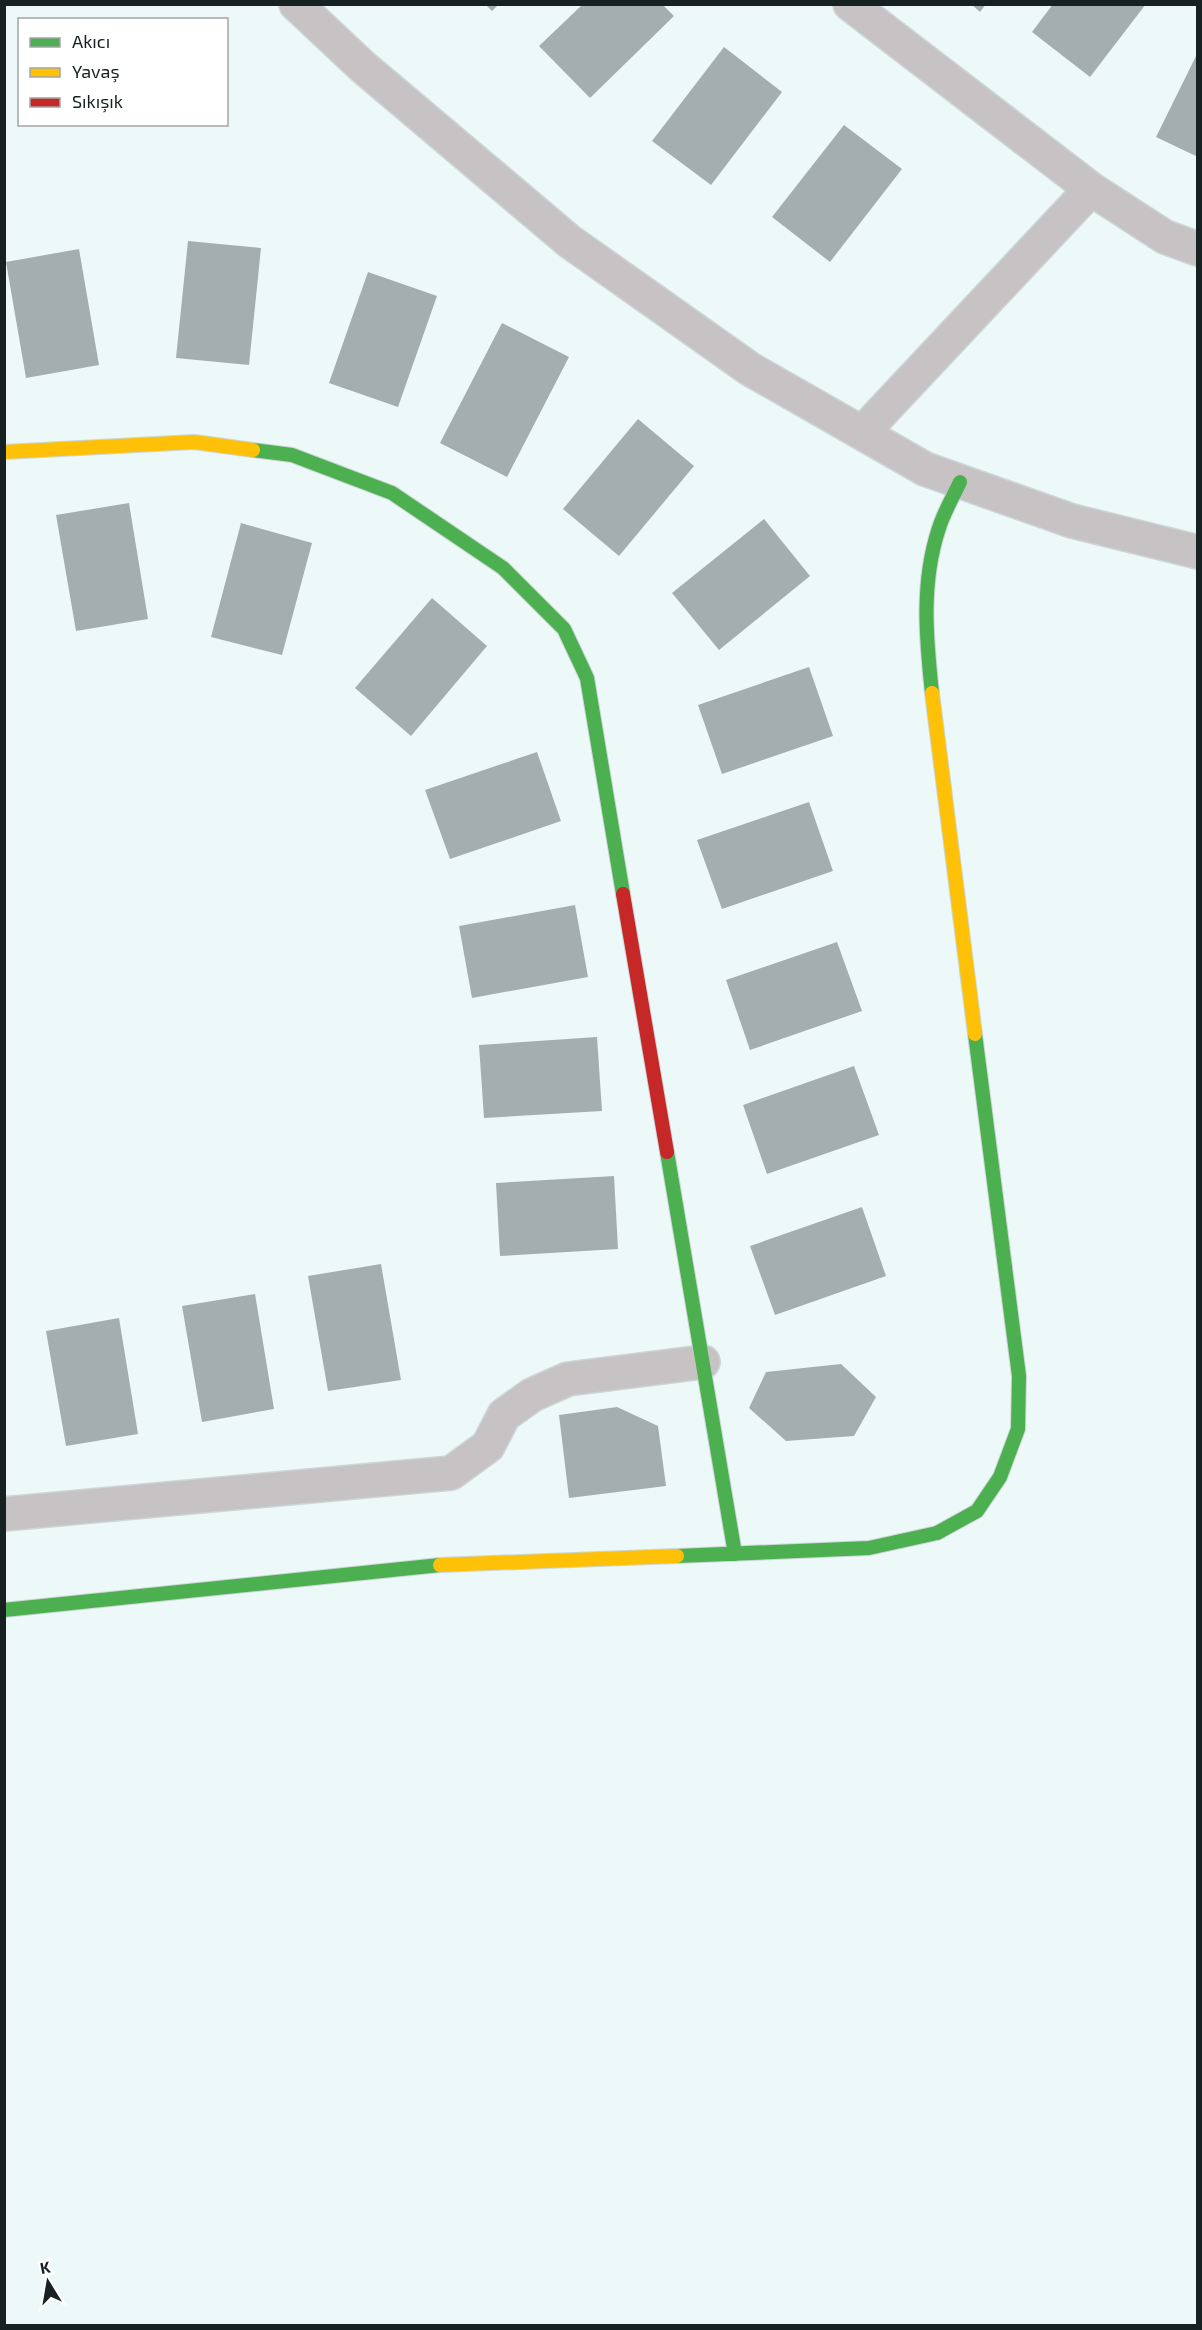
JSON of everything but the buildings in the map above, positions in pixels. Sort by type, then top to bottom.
[{"type":"street","points":[[296,4],[362,66],[570,241],[750,369],[925,469],[1072,521],[1197,552]]},
{"type":"street","points":[[850,4],[1091,189],[1165,237],[1197,249]]},
{"type":"street","points":[[862,433],[1091,189]]},
{"type":"street","points":[[4,452],[194,442],[291,455],[392,493],[503,568],[564,629],[587,678],[735,1554]]},
{"type":"street","points":[[4,1610],[442,1565],[869,1548],[937,1533],[977,1511],[1000,1477],[1018,1429],[1020,1377],[935,725],[927,643],[926,585],[939,528],[960,482]]},
{"type":"street","points":[[4,1514],[451,1473],[488,1446],[504,1415],[541,1391],[568,1379],[703,1362]]},
{"type":"traffic: fast","points":[[253,450],[292,455],[392,493],[503,568],[564,629],[587,678],[623,894]]},
{"type":"traffic: fast","points":[[932,693],[927,630],[929,569],[941,522],[960,482]]},
{"type":"traffic: fast","points":[[677,1556],[869,1548],[937,1533],[977,1511],[1000,1477],[1018,1429],[1019,1376],[975,1034]]},
{"type":"traffic: fast","points":[[667,1152],[735,1554]]},
{"type":"traffic: fast","points":[[4,1610],[440,1565]]},
{"type":"traffic: slow","points":[[4,452],[194,442],[253,450]]},
{"type":"traffic: slow","points":[[932,693],[975,1034]]},
{"type":"traffic: slow","points":[[440,1565],[677,1556]]},
{"type":"traffic: jam","points":[[623,894],[667,1152]]}]
